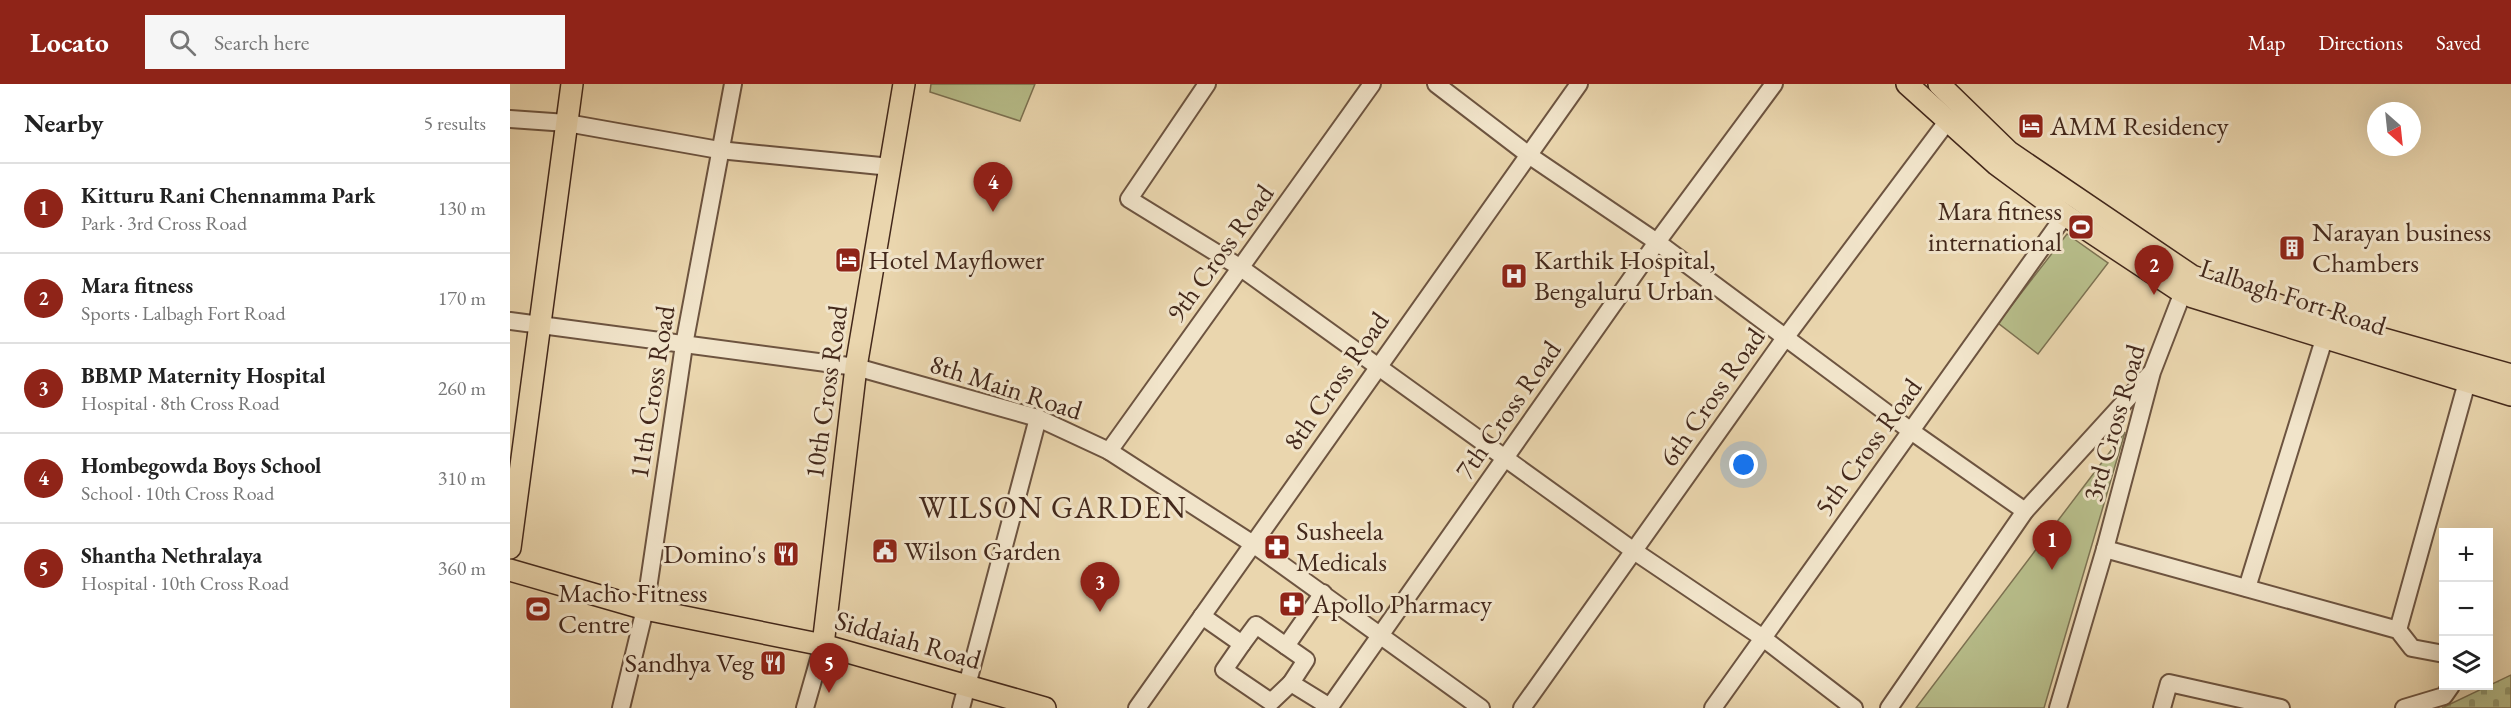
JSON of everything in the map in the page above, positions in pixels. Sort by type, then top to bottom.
[{"type":"main road","points":[[510,548],[515,471],[540,326],[572,84]]},
{"type":"main road","name":"10th Cross Road","points":[[823,645],[856,367],[904,84]]},
{"type":"main road","name":"Lalbagh Fort Road","points":[[1907,84],[1949,119],[1996,164],[2066,215],[2183,292],[2511,394]]},
{"type":"main road","name":"Lalbagh Fort Road","points":[[1947,89],[2009,152],[2192,276],[2352,330],[2511,375]]},
{"type":"main road","name":"Siddaiah Road","points":[[510,570],[645,609],[823,645],[1045,708]]},
{"type":"street","name":"11th Cross Road","points":[[621,708],[645,609],[684,345],[733,84]]},
{"type":"street","points":[[1207,84],[1129,199],[1241,268],[1634,551],[1763,638],[1854,708]]},
{"type":"street","name":"9th Cross Road","points":[[1109,451],[1372,84]]},
{"type":"street","points":[[1436,84],[1530,156],[1656,242],[1911,431],[2025,511]]},
{"type":"street","name":"8th Cross Road","points":[[1137,708],[1377,366],[1530,156],[1579,84]]},
{"type":"street","name":"7th Cross Road","points":[[1330,707],[1656,242],[1774,84]]},
{"type":"street","points":[[510,119],[567,123],[719,150],[891,167]]},
{"type":"street","name":"6th Cross Road","points":[[1522,708],[1785,338],[1949,119]]},
{"type":"street","name":"5th Cross Road","points":[[1713,708],[2066,215]]},
{"type":"street","name":"3rd Cross Road","points":[[2058,708],[2105,549],[2152,372],[2183,292]]},
{"type":"street","name":"8th Main Road","points":[[510,321],[856,367],[1038,418],[1109,451],[1253,544],[1383,634],[1481,708]]},
{"type":"street","points":[[2247,588],[2325,336]]},
{"type":"street","points":[[1889,708],[2025,511],[2152,372]]},
{"type":"street","points":[[2398,630],[2468,382]]},
{"type":"street","points":[[961,708],[1038,418]]},
{"type":"street","points":[[2105,549],[2398,630],[2412,648],[2439,653]]},
{"type":"street","points":[[1286,646],[1323,593]]},
{"type":"street","points":[[1202,616],[1242,644]]},
{"type":"street","points":[[1256,625],[1286,646],[1305,660],[1291,683],[1272,702],[1224,670],[1256,625]]},
{"type":"street","name":"10th Cross Road","points":[[805,708],[823,645]]},
{"type":"street","points":[[1291,683],[1330,707]]},
{"type":"street","points":[[2162,708],[2169,683],[2281,708]]},
{"type":"street","points":[[2404,708],[2444,696],[2448,690]]},
{"type":"green space","points":[[931,84],[1035,84],[1020,121],[930,92]]},
{"type":"green space","points":[[2067,234],[2108,263],[2038,354],[1998,323]]},
{"type":"green space","points":[[2125,432],[2044,708],[1916,708]]},
{"type":"green space","points":[[2511,675],[2511,708],[2442,708],[2480,690],[2493,690],[2493,684]]},
{"type":"place","name":"AMM Residency","points":[[2031,126]]},
{"type":"place","name":"Hombegowda Boys School","points":[[993,212]]},
{"type":"place","name":"Mara fitness international","points":[[2081,227]]},
{"type":"place","name":"Narayan business Chambers","points":[[2292,248]]},
{"type":"place","name":"Hotel Mayflower","points":[[848,260]]},
{"type":"place","name":"Karthik Hospital, Bengaluru Urban","points":[[1514,276]]},
{"type":"place","name":"Mara fitness","points":[[2154,295]]},
{"type":"place","name":"Susheela Medicals","points":[[1277,547]]},
{"type":"place","name":"Wilson Garden","points":[[885,551]]},
{"type":"place","name":"Domino's","points":[[786,554]]},
{"type":"place","name":"Kitturu Rani Chennamma Park","points":[[2052,570]]},
{"type":"place","name":"Apollo Pharmacy","points":[[1292,604]]},
{"type":"place","name":"Macho Fitness Centre","points":[[538,609]]},
{"type":"place","name":"BBMP Maternity Hospital","points":[[1100,612]]},
{"type":"place","name":"Sandhya Veg","points":[[773,663]]},
{"type":"place","name":"Shantha Nethralaya","points":[[829,693]]},
{"type":"district","name":"WILSON GARDEN","points":[[1053,508]]}]
